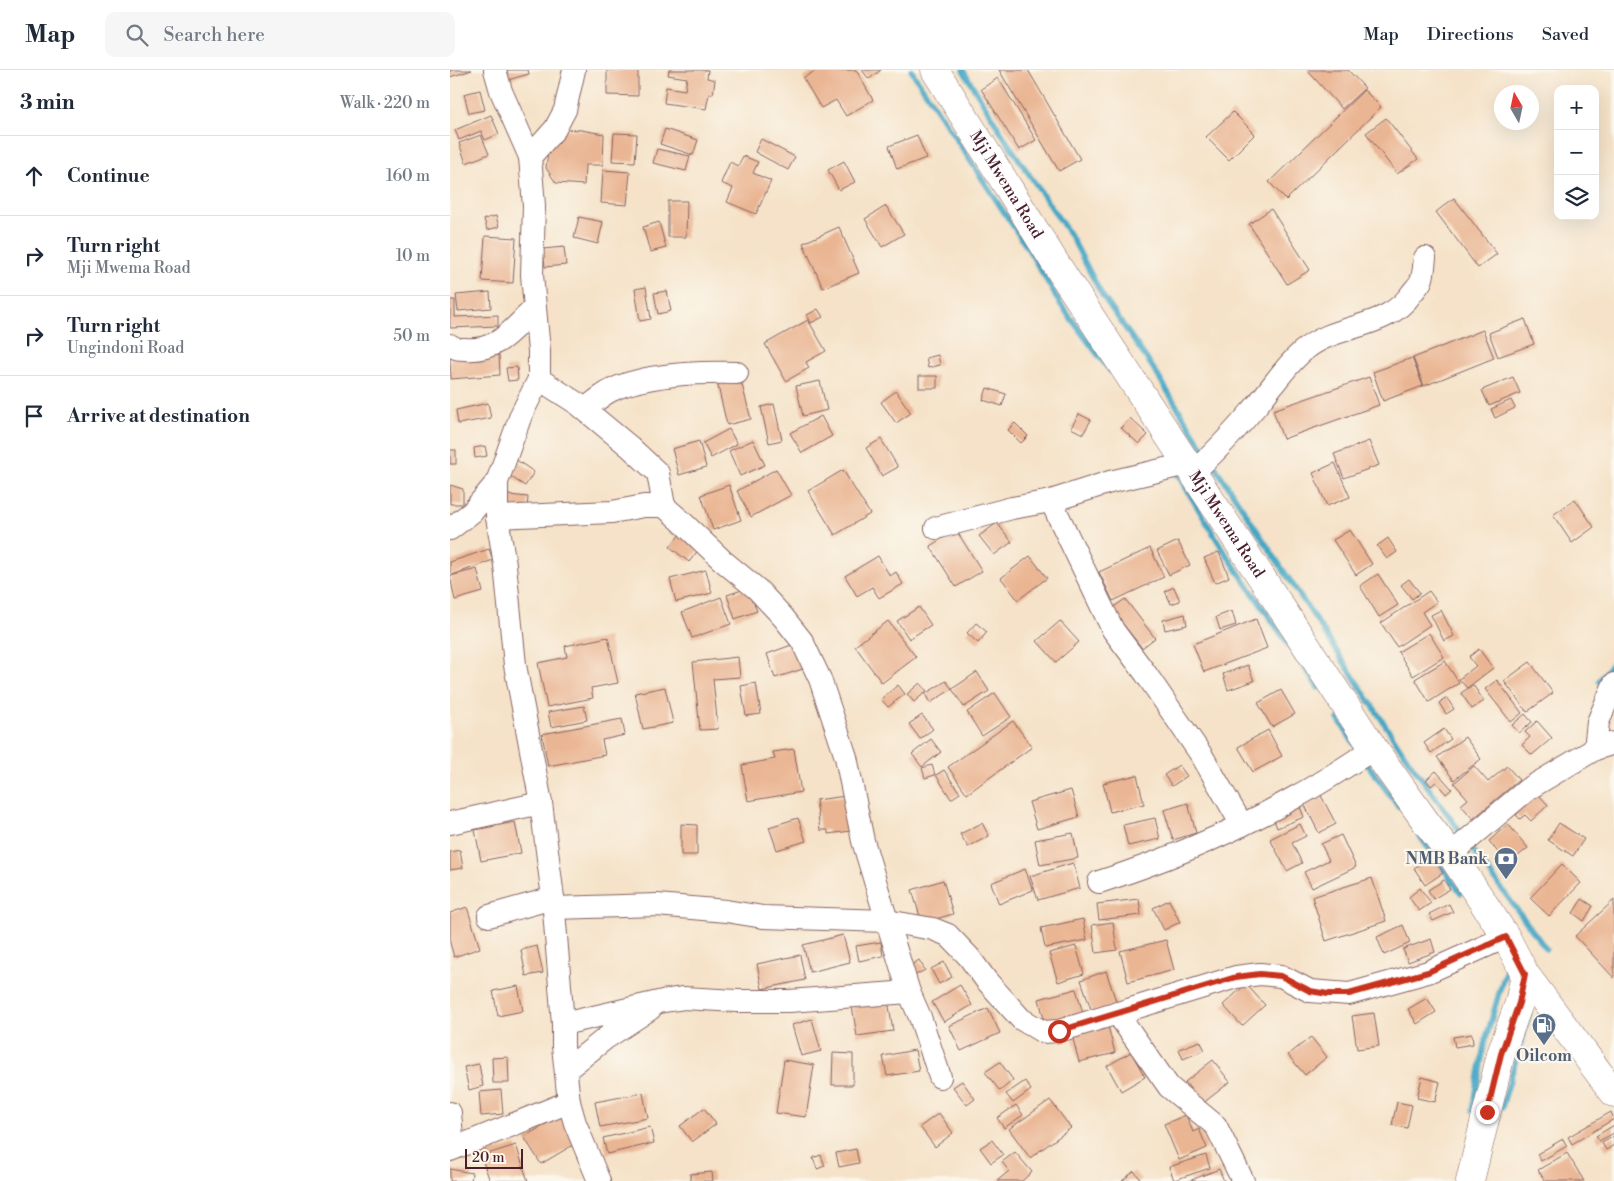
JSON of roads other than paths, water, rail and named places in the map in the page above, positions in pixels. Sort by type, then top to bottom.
[{"type":"main road","name":"Mji Mwema Road","points":[[935,70],[1054,261],[1374,749],[1451,854],[1506,937],[1525,974],[1614,1093]]},
{"type":"main road","points":[[1470,1181],[1501,1054],[1519,1003],[1525,974]]},
{"type":"street","points":[[495,70],[501,91],[530,157],[534,206],[532,275],[539,352],[539,379],[521,415],[497,482],[497,517],[505,565],[515,665],[541,803],[554,903],[563,1046],[570,1102],[575,1123],[599,1181]]},
{"type":"street","points":[[530,157],[555,129],[565,110],[574,70]]},
{"type":"street","points":[[936,528],[1051,500],[1110,482],[1190,468],[1209,458],[1252,411],[1282,372],[1304,350],[1330,334],[1379,320],[1394,312],[1406,301],[1421,281],[1425,258]]},
{"type":"street","points":[[450,345],[454,348],[475,350],[492,346],[503,340],[534,309]]},
{"type":"street","points":[[585,410],[612,391],[636,381],[702,372],[737,373]]},
{"type":"street","points":[[539,379],[585,410],[658,473],[664,506],[757,590],[783,616],[802,641],[820,679],[846,757],[863,841],[909,992],[940,1077]]},
{"type":"street","points":[[450,529],[472,512],[497,482]]},
{"type":"street","points":[[1051,500],[1113,630],[1146,674],[1202,756],[1242,825]]},
{"type":"street","points":[[497,517],[612,512],[644,506],[664,506]]},
{"type":"street","points":[[1451,854],[1528,789],[1604,746],[1598,722],[1614,684]]},
{"type":"street","points":[[1098,882],[1153,864],[1242,825],[1299,795],[1374,749]]},
{"type":"street","points":[[450,824],[541,803]]},
{"type":"street","points":[[489,916],[554,903],[657,905],[726,911],[763,917],[802,920],[887,921],[933,928],[948,935],[1021,1019],[1043,1032],[1059,1031],[1236,977],[1260,974],[1281,976],[1310,991],[1328,994],[1349,994],[1428,972],[1506,937]]},
{"type":"street","points":[[563,1024],[684,998],[736,1001],[789,1001],[909,992]]},
{"type":"street","points":[[566,1070],[606,1038],[663,1001]]},
{"type":"street","points":[[1117,1013],[1169,1087],[1216,1126],[1243,1181]]},
{"type":"street","points":[[450,1113],[452,1149],[570,1102]]},
{"type":"waterway","points":[[911,70],[1028,249],[1061,305],[1110,371]]},
{"type":"waterway","points":[[963,70],[1006,140],[1072,238],[1102,295],[1151,365],[1207,454]]},
{"type":"waterway","points":[[1212,462],[1409,761],[1465,838]]},
{"type":"waterway","points":[[1176,472],[1222,548],[1318,688]]},
{"type":"waterway","points":[[1599,681],[1614,661]]},
{"type":"waterway","points":[[1338,719],[1360,753]]},
{"type":"waterway","points":[[1365,761],[1398,806]]},
{"type":"waterway","points":[[1415,830],[1461,893]]},
{"type":"waterway","points":[[1470,846],[1546,949]]},
{"type":"waterway","points":[[1473,1111],[1484,1045],[1508,962]]},
{"type":"waterway","points":[[1502,1107],[1530,1008]]},
{"type":"place","name":"NMB Bank","points":[[1506,880]]},
{"type":"place","name":"Oilcom","points":[[1544,1046]]}]
